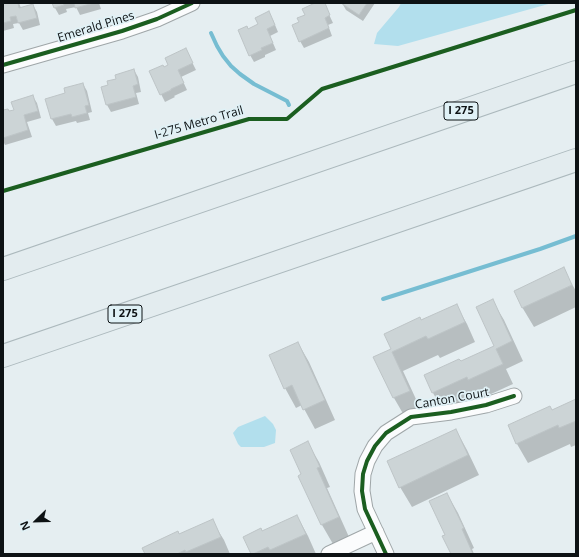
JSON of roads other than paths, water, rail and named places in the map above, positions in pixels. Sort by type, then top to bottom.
[{"type":"highway","name":"I 275","points":[[3,269],[576,72]]},
{"type":"highway","name":"I 275","points":[[3,356],[576,160]]},
{"type":"street","name":"Emerald Pines","points":[[3,65],[122,31],[156,19],[192,3]]},
{"type":"street","name":"Canton Court","points":[[386,554],[365,508],[362,492],[363,474],[367,461],[375,446],[386,433],[411,417],[451,412],[486,405],[514,396]]},
{"type":"street","points":[[329,554],[376,532]]},
{"type":"waterway","points":[[211,33],[223,56],[231,66],[254,84],[287,101],[289,105]]},
{"type":"waterway","points":[[383,299],[576,236]]}]
